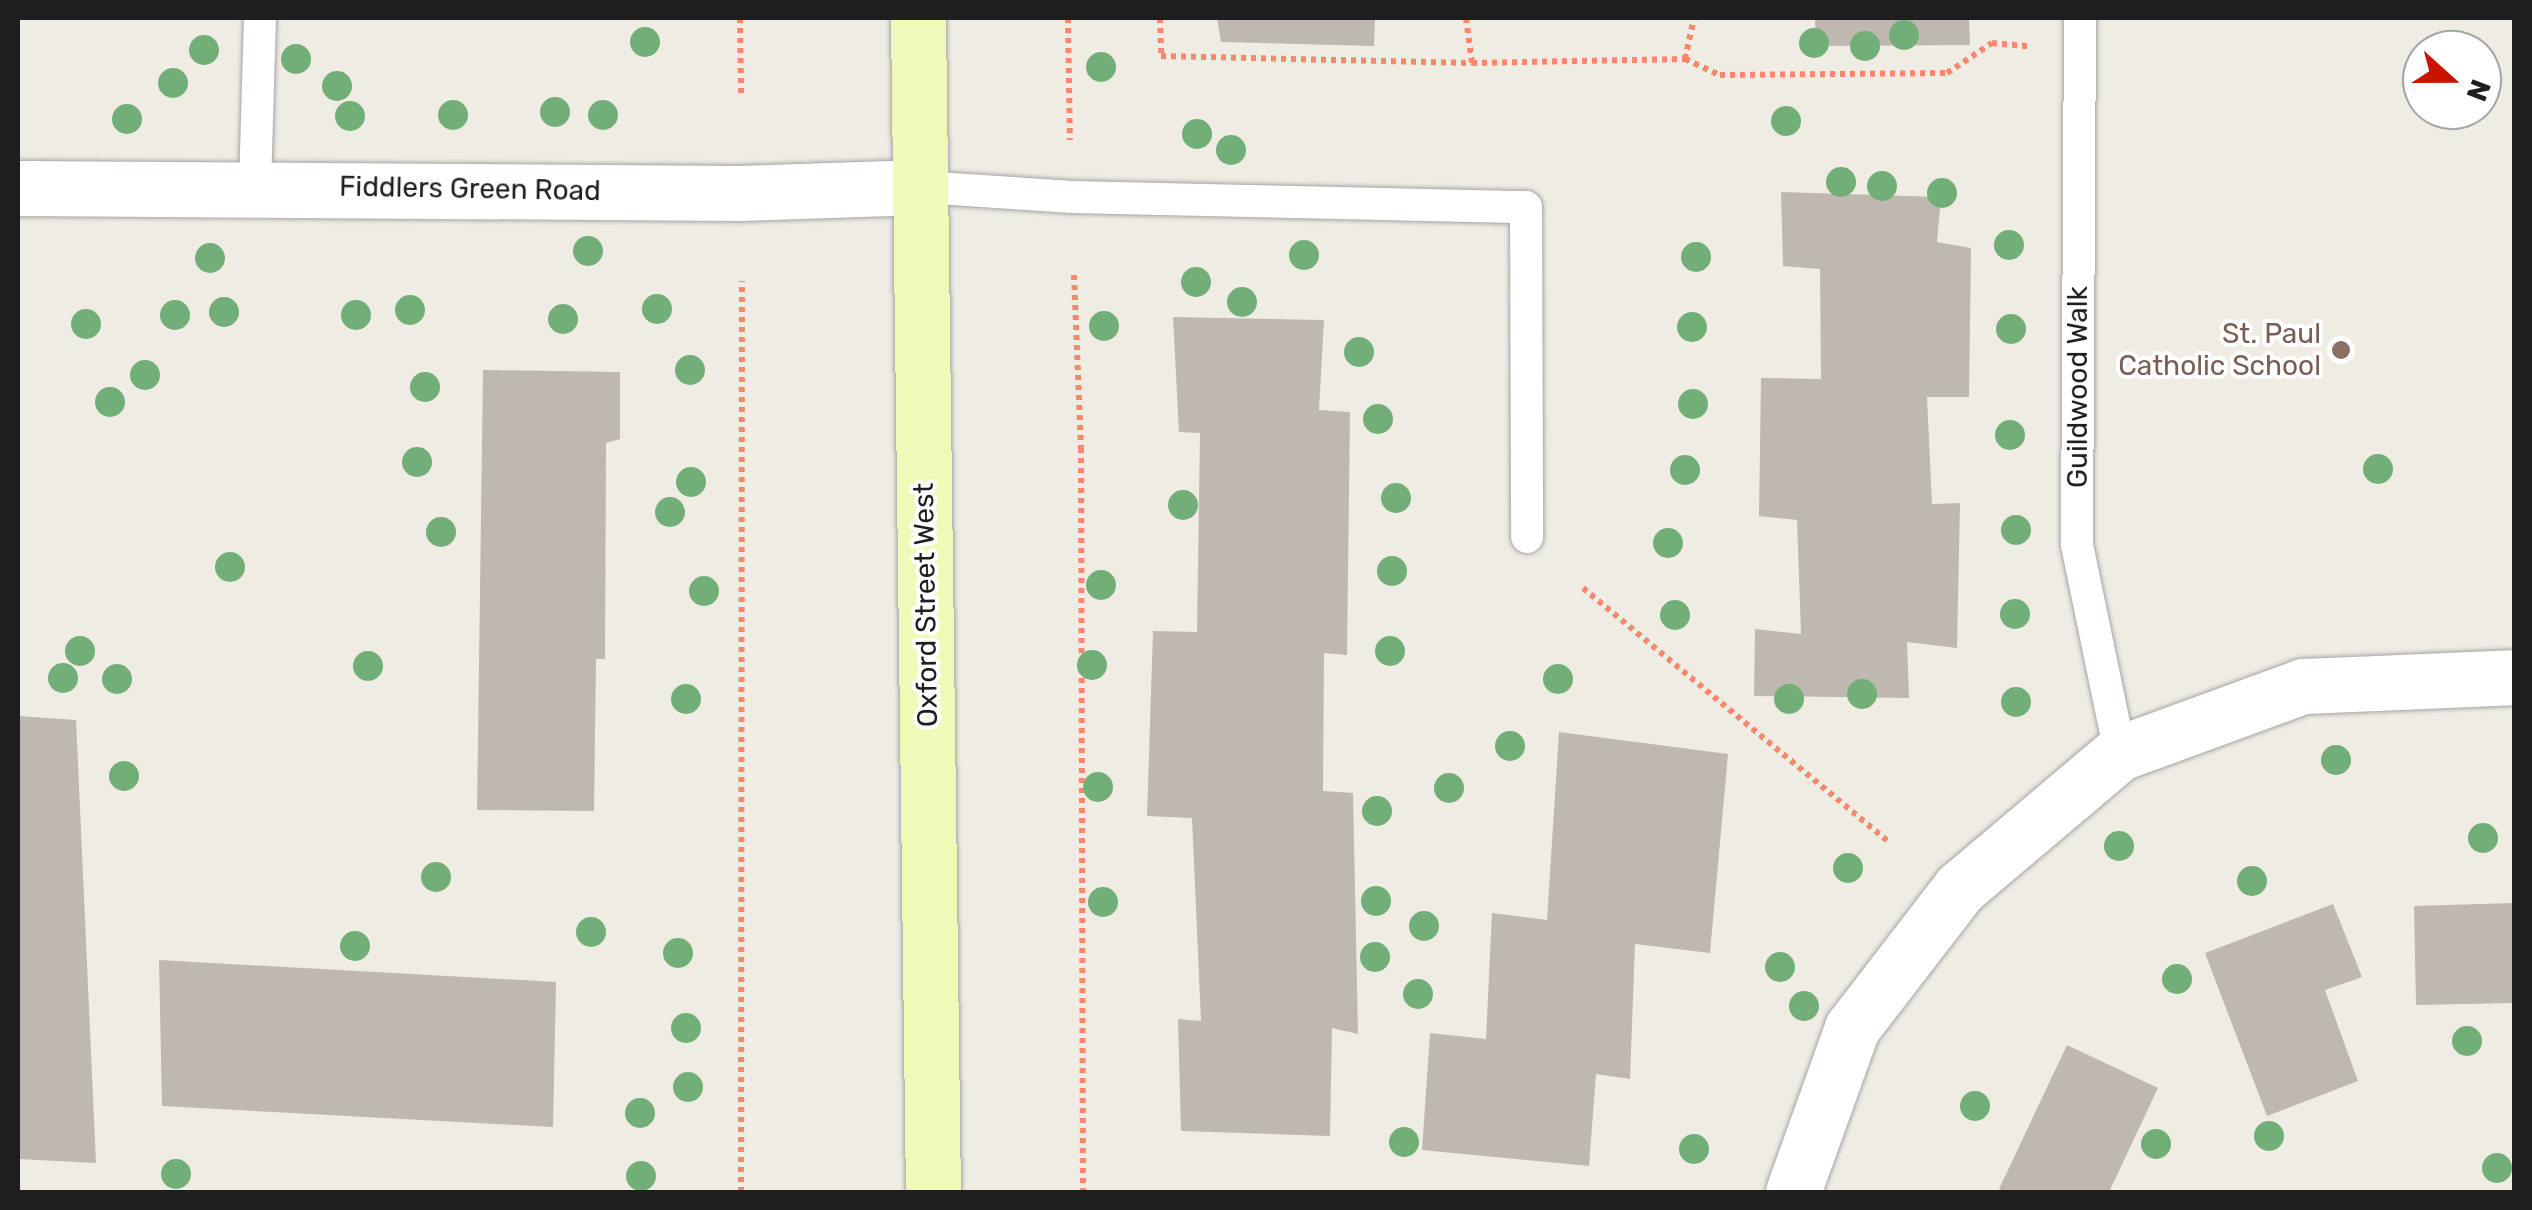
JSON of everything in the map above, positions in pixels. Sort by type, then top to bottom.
[{"type":"main road","name":"Oxford Street West","points":[[918,18],[933,1192]]},
{"type":"street","name":"Fiddlers Green Road","points":[[18,188],[255,186],[740,192],[922,187]]},
{"type":"street","points":[[1794,1192],[1852,1028],[1960,888],[2120,753],[2303,686],[2514,677]]},
{"type":"lane","points":[[255,186],[260,18]]},
{"type":"lane","name":"Guildwood Walk","points":[[2080,18],[2077,544],[2120,753]]},
{"type":"lane","points":[[922,187],[1072,198],[1526,208],[1527,538]]},
{"type":"path","points":[[740,18],[740,94]]},
{"type":"path","points":[[1068,18],[1070,140]]},
{"type":"path","points":[[1160,18],[1160,56],[1472,63],[1684,58],[1720,75],[1948,74],[1992,43],[2028,46]]},
{"type":"path","points":[[1466,18],[1472,63]]},
{"type":"path","points":[[1684,58],[1694,18]]},
{"type":"path","points":[[1074,274],[1081,448],[1083,1192]]},
{"type":"path","points":[[741,1192],[742,281]]},
{"type":"path","points":[[1583,588],[1890,842]]},
{"type":"building","points":[[1217,18],[1375,18],[1374,46],[1221,42]]},
{"type":"building","points":[[1815,18],[1969,18],[1970,45],[1816,46]]},
{"type":"building","points":[[1781,192],[1941,197],[1937,242],[1971,248],[1969,397],[1927,397],[1932,504],[1960,503],[1957,648],[1907,642],[1909,698],[1754,696],[1755,629],[1801,634],[1797,520],[1759,516],[1761,378],[1821,379],[1820,269],[1783,266]]},
{"type":"building","points":[[1173,317],[1324,320],[1319,410],[1350,412],[1347,655],[1324,653],[1323,791],[1353,793],[1358,1034],[1332,1028],[1330,1136],[1181,1131],[1178,1019],[1201,1021],[1192,818],[1147,816],[1153,631],[1197,632],[1200,433],[1179,432]]},
{"type":"building","points":[[483,370],[620,372],[620,439],[606,443],[605,659],[596,659],[594,811],[477,810]]},
{"type":"building","points":[[18,716],[76,720],[96,1163],[18,1159]]},
{"type":"building","points":[[1559,732],[1728,754],[1710,953],[1635,944],[1630,1079],[1596,1074],[1589,1166],[1422,1150],[1430,1033],[1486,1039],[1492,913],[1547,920]]},
{"type":"building","points":[[2514,903],[2514,1003],[2416,1005],[2414,906]]},
{"type":"building","points":[[2333,904],[2362,977],[2325,990],[2358,1081],[2267,1116],[2205,953]]},
{"type":"building","points":[[159,960],[556,982],[553,1127],[162,1106]]},
{"type":"building","points":[[2067,1045],[2158,1088],[2109,1192],[1999,1189]]},
{"type":"place","name":"St. Paul Catholic School","points":[[2341,350]]}]
